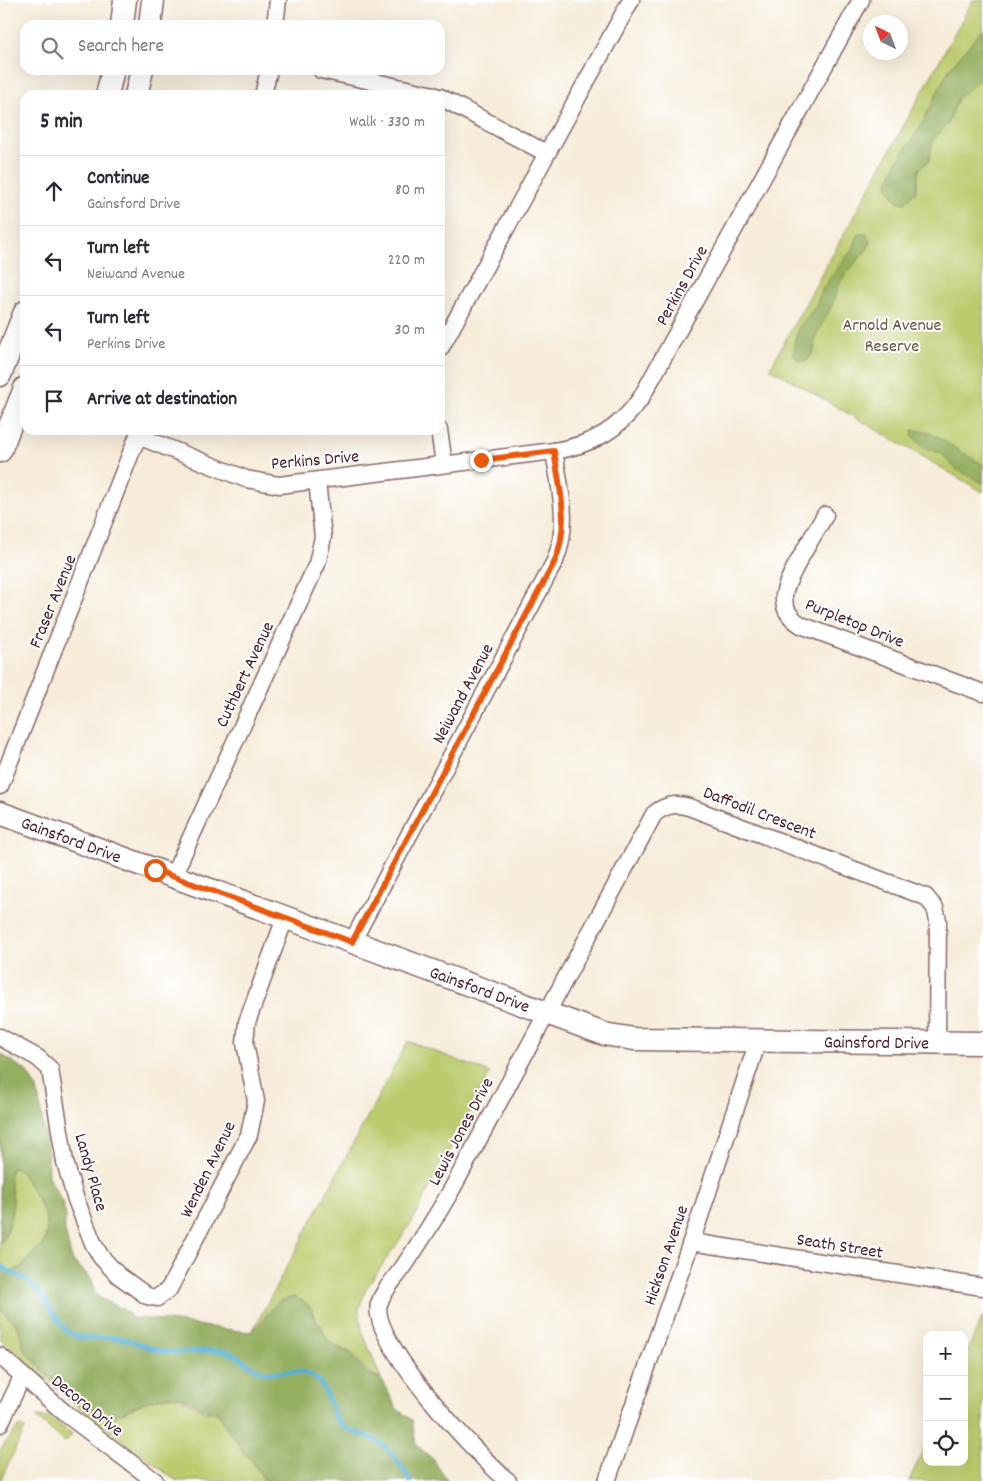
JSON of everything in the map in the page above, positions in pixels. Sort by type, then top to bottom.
[{"type":"street","points":[[123,20],[125,0]]},
{"type":"street","points":[[151,20],[153,0]]},
{"type":"street","points":[[276,20],[278,0]]},
{"type":"street","points":[[445,340],[546,152],[632,0]]},
{"type":"street","name":"Perkins Drive","points":[[144,435],[257,483],[279,485],[554,451],[590,443],[614,428],[634,409],[861,0]]},
{"type":"street","points":[[108,90],[112,75]]},
{"type":"street","points":[[137,90],[141,75]]},
{"type":"street","points":[[264,90],[268,75]]},
{"type":"street","points":[[344,75],[411,90]]},
{"type":"street","points":[[445,100],[546,152]]},
{"type":"street","points":[[0,375],[20,325]]},
{"type":"street","points":[[0,451],[20,401]]},
{"type":"street","name":"Fraser Avenue","points":[[0,786],[138,435]]},
{"type":"street","points":[[440,435],[444,464]]},
{"type":"street","name":"Neiwand Avenue","points":[[352,942],[555,561],[561,545],[564,516],[554,451]]},
{"type":"street","name":"Cuthbert Avenue","points":[[173,876],[317,564],[323,537],[317,481]]},
{"type":"street","name":"Purpletop Drive","points":[[825,515],[786,586],[784,601],[790,615],[801,625],[983,693]]},
{"type":"street","name":"Daffodil Crescent","points":[[546,1013],[649,821],[660,809],[674,804],[682,805],[926,897],[935,908],[938,920],[937,1042]]},
{"type":"street","name":"Gainsford Drive","points":[[0,813],[595,1031],[624,1038],[983,1043]]},
{"type":"street","name":"Wenden Avenue","points":[[169,1289],[249,1135],[256,1102],[245,1043],[247,1022],[285,918]]},
{"type":"street","name":"Lewis Jones Drive","points":[[508,1481],[482,1459],[407,1369],[378,1318],[380,1302],[452,1189],[546,1013]]},
{"type":"street","name":"Landy Place","points":[[0,1037],[38,1058],[50,1069],[69,1178],[93,1242],[101,1257],[118,1275],[147,1296],[157,1298],[169,1289]]},
{"type":"street","name":"Hickson Avenue","points":[[607,1481],[691,1242],[758,1040]]},
{"type":"street","name":"Seath Street","points":[[691,1242],[983,1287]]},
{"type":"street","name":"Decora Drive","points":[[0,1356],[66,1414],[155,1481]]},
{"type":"street","points":[[0,1424],[22,1377]]},
{"type":"green space","name":"Arnold Avenue Reserve","points":[[973,0],[983,0],[983,492],[770,368]]},
{"type":"green space","points":[[983,29],[983,76],[958,98],[948,124],[933,141],[929,161],[919,169],[916,192],[905,203],[897,201],[887,186],[897,161],[920,128],[949,69]]},
{"type":"green space","points":[[859,234],[866,234],[870,242],[868,248],[841,280],[832,305],[815,337],[814,351],[807,361],[798,360],[794,355],[795,339],[800,326],[815,307],[823,288],[853,248]]},
{"type":"green space","points":[[912,430],[929,432],[983,465],[983,483],[956,469],[942,454],[923,447],[913,437]]},
{"type":"green space","points":[[408,1041],[490,1073],[411,1223],[366,1289],[359,1309],[362,1331],[381,1379],[371,1373],[351,1353],[329,1342],[305,1302],[273,1309],[252,1332]]},
{"type":"green space","points":[[0,1053],[26,1071],[37,1089],[47,1145],[48,1176],[62,1201],[66,1216],[64,1227],[72,1260],[92,1279],[95,1293],[100,1298],[124,1310],[133,1318],[163,1320],[252,1332],[279,1301],[294,1297],[305,1302],[312,1310],[314,1319],[321,1325],[327,1340],[338,1348],[350,1353],[369,1374],[381,1379],[397,1409],[412,1420],[416,1445],[433,1459],[447,1481],[265,1481],[251,1459],[241,1451],[236,1439],[227,1429],[218,1412],[206,1410],[184,1399],[172,1396],[145,1402],[113,1418],[90,1409],[48,1376],[24,1349],[21,1335],[15,1323],[0,1309],[0,1268],[7,1272],[14,1271],[23,1265],[33,1253],[42,1247],[47,1228],[43,1210],[33,1192],[18,1169],[12,1168],[9,1180],[13,1199],[12,1209],[5,1236],[0,1243]]},
{"type":"green space","points":[[11,1168],[18,1169],[23,1175],[43,1210],[47,1228],[42,1247],[33,1253],[19,1268],[7,1272],[0,1268],[0,1243],[5,1236],[12,1209],[13,1199],[9,1176]]},
{"type":"green space","points":[[0,1309],[15,1323],[21,1335],[24,1349],[48,1376],[90,1409],[119,1414],[149,1399],[177,1396],[205,1412],[218,1412],[227,1429],[236,1439],[241,1451],[251,1459],[265,1481],[177,1481],[90,1417],[0,1338]]},
{"type":"green space","points":[[983,1316],[983,1481],[909,1481],[923,1450],[923,1466],[968,1466],[968,1349]]},
{"type":"green space","points":[[36,1417],[50,1418],[72,1434],[65,1442]]},
{"type":"green space","points":[[19,1426],[25,1429],[0,1481],[0,1450]]},
{"type":"waterway","points":[[0,1265],[29,1281],[66,1330],[78,1337],[120,1338],[167,1352],[221,1351],[232,1354],[263,1372],[303,1372],[308,1374],[321,1384],[334,1414],[342,1426],[352,1432],[377,1440],[398,1462],[410,1481]]},
{"type":"route","points":[[155,870],[352,942],[555,561],[561,545],[564,516],[554,451],[481,460]]}]
